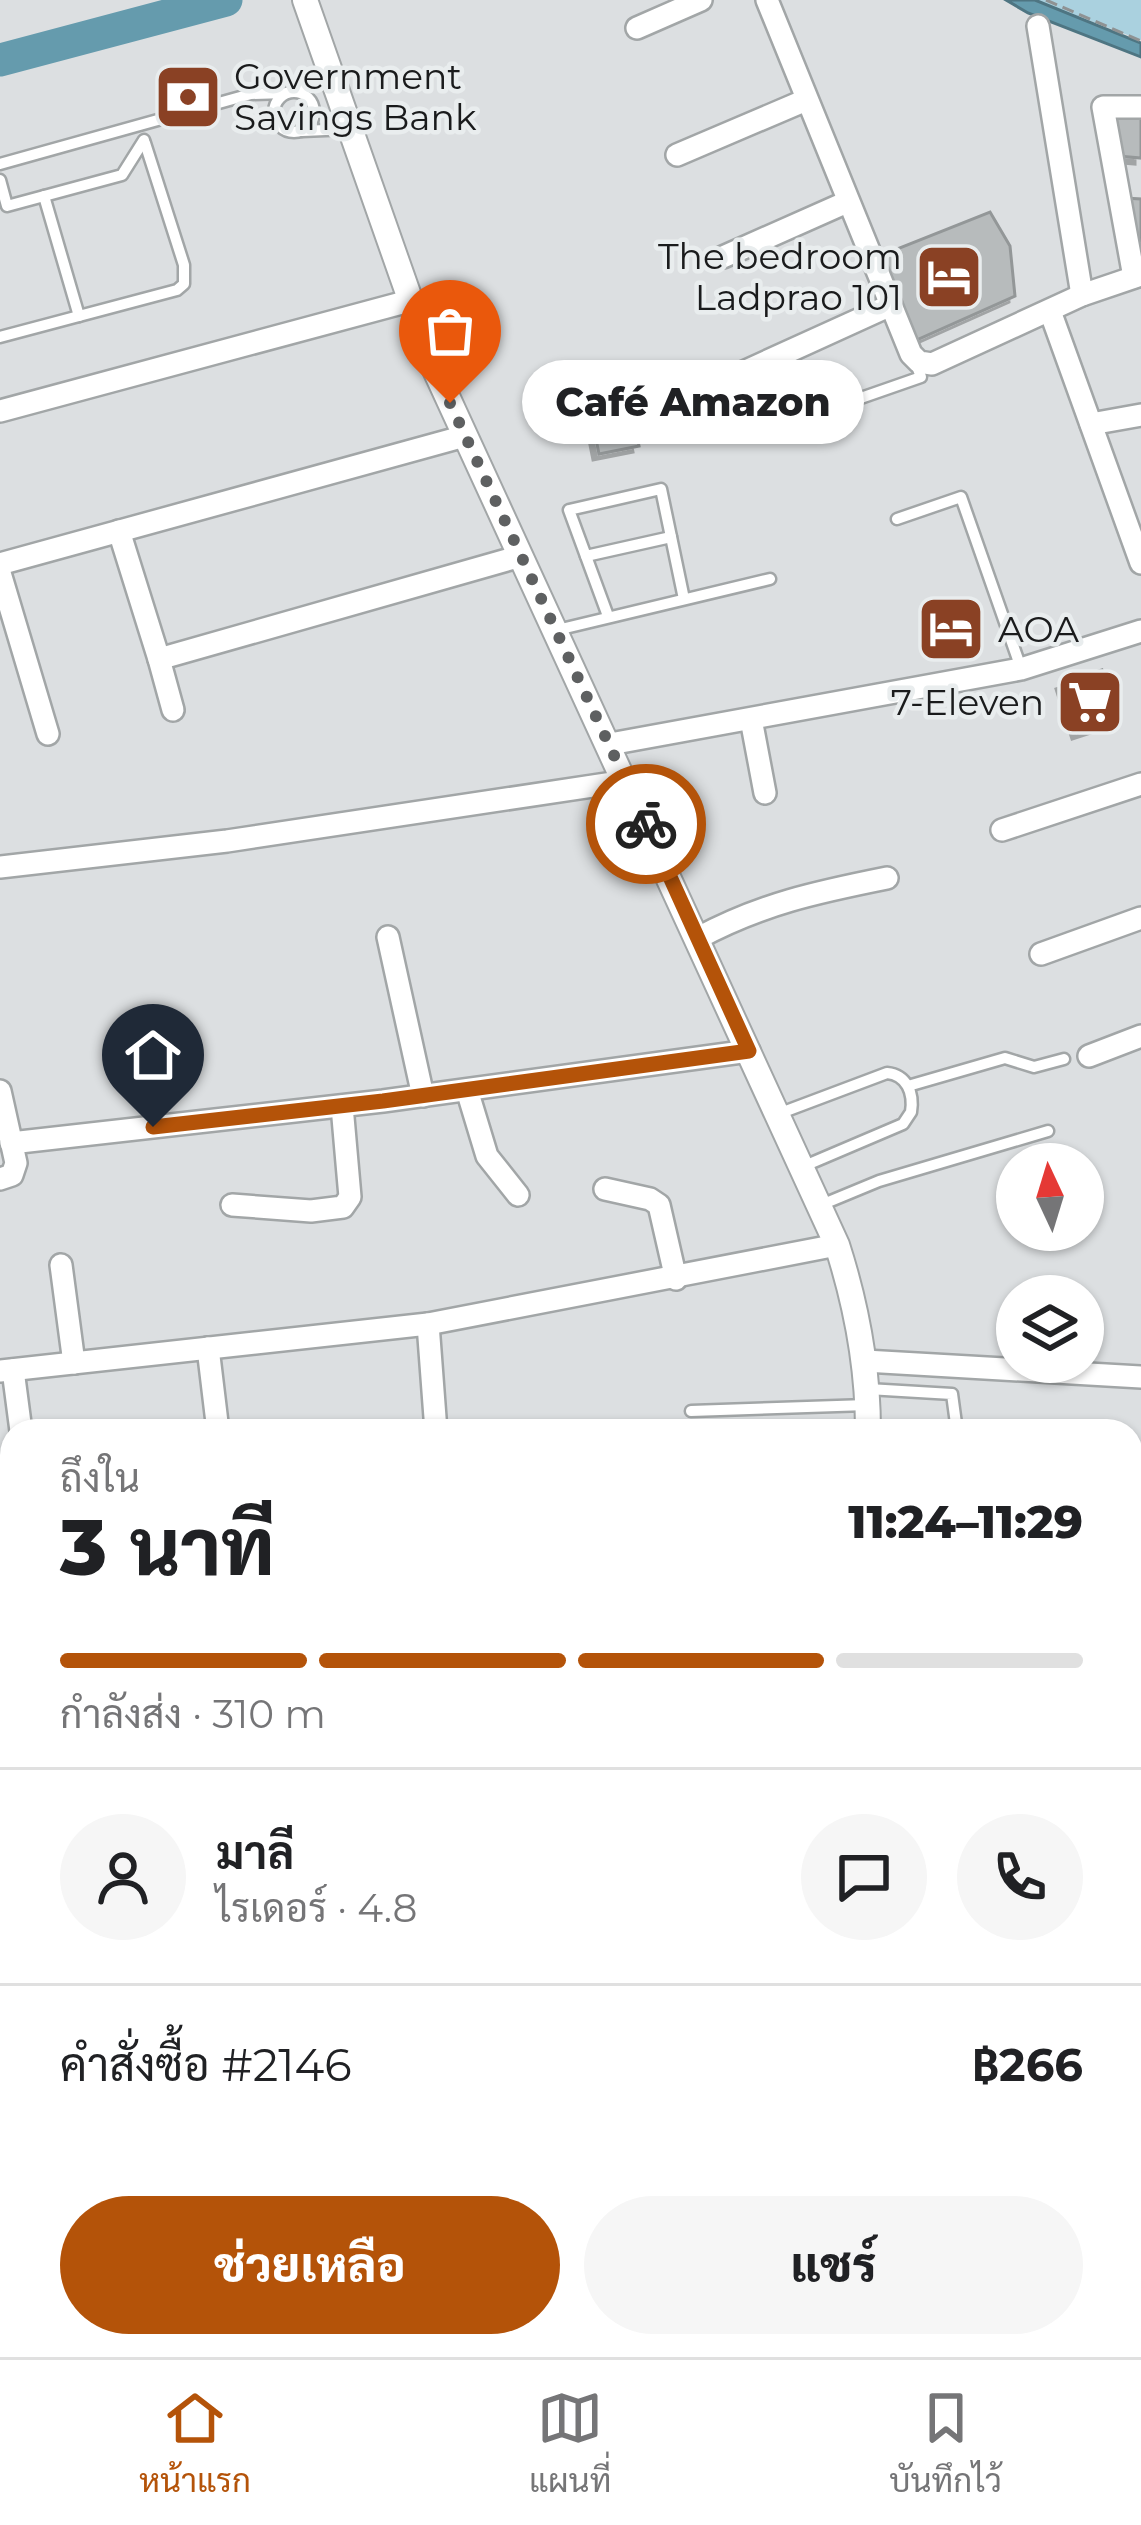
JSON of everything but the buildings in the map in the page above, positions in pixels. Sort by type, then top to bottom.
[{"type":"street","points":[[305,0],[409,301],[465,436],[821,1205],[859,1323],[868,1408]]},
{"type":"street","points":[[637,28],[701,0]]},
{"type":"street","points":[[767,0],[914,357],[932,364],[1137,276],[1103,107],[1141,107]]},
{"type":"street","points":[[1038,26],[1082,296]]},
{"type":"street","points":[[677,155],[806,100]]},
{"type":"street","points":[[1116,178],[1141,180]]},
{"type":"street","points":[[723,256],[847,202]]},
{"type":"street","points":[[0,411],[409,301]]},
{"type":"street","points":[[737,375],[891,305]]},
{"type":"street","points":[[1050,311],[1141,563]]},
{"type":"street","points":[[1091,424],[1141,416]]},
{"type":"street","points":[[48,734],[0,568],[465,436]]},
{"type":"street","points":[[119,531],[173,710]]},
{"type":"street","points":[[159,659],[520,556]]},
{"type":"street","points":[[610,744],[1022,669],[1141,631]]},
{"type":"street","points":[[751,719],[765,793]]},
{"type":"street","points":[[0,867],[227,841],[626,781]]},
{"type":"street","points":[[1002,830],[1141,784]]},
{"type":"street","points":[[698,938],[744,913],[783,900],[887,878]]},
{"type":"street","points":[[1040,955],[1141,918]]},
{"type":"street","points":[[388,937],[423,1096]]},
{"type":"street","points":[[1089,1056],[1141,1036]]},
{"type":"street","points":[[11,1143],[423,1096],[749,1051]]},
{"type":"street","points":[[467,1090],[487,1156],[518,1195]]},
{"type":"street","points":[[0,1091],[16,1163],[12,1175],[0,1179]]},
{"type":"street","points":[[232,1205],[310,1211],[343,1207],[350,1197],[342,1106]]},
{"type":"street","points":[[605,1189],[658,1205],[676,1279]]},
{"type":"street","points":[[18,1419],[6,1370],[428,1324],[837,1246]]},
{"type":"street","points":[[61,1265],[74,1363]]},
{"type":"street","points":[[428,1324],[435,1419]]},
{"type":"street","points":[[208,1348],[217,1419]]},
{"type":"street","points":[[865,1361],[1141,1378]]},
{"type":"lane","points":[[332,78],[286,93],[276,103],[274,116],[282,128],[349,129]]},
{"type":"lane","points":[[0,164],[251,94],[305,94],[314,104],[312,123],[302,131]]},
{"type":"lane","points":[[0,337],[177,290],[184,284],[184,265],[141,125]]},
{"type":"lane","points":[[0,180],[7,206],[122,175],[145,143]]},
{"type":"lane","points":[[44,196],[79,316]]},
{"type":"lane","points":[[855,400],[921,376],[914,357]]},
{"type":"lane","points":[[608,616],[569,510],[661,490],[684,599]]},
{"type":"lane","points":[[898,519],[962,497],[1022,669]]},
{"type":"lane","points":[[586,556],[670,537]]},
{"type":"lane","points":[[555,630],[770,579]]},
{"type":"lane","points":[[908,1086],[1005,1058],[1034,1067],[1064,1059]]},
{"type":"lane","points":[[778,1114],[887,1073],[902,1078],[908,1086],[913,1100],[903,1124],[802,1167]]},
{"type":"lane","points":[[821,1205],[879,1180],[1048,1131]]},
{"type":"lane","points":[[691,1412],[868,1408],[952,1394],[955,1419]]},
{"type":"path","points":[[1046,0],[1141,40]]},
{"type":"shaded area","points":[[1006,0],[1035,0],[1141,43],[1141,57],[1028,13]]},
{"type":"shaded area","points":[[1035,0],[1141,0],[1141,40]]},
{"type":"waterway","points":[[0,60],[226,0]]},
{"type":"way so far","points":[[450,403],[646,824]]},
{"type":"place","name":"Government Savings Bank","points":[[188,97]]},
{"type":"place","name":"The bedroom Ladprao 101","points":[[949,277]]},
{"type":"place","name":"Café Amazon","points":[[450,403]]},
{"type":"place","name":"AOA","points":[[951,629]]},
{"type":"place","name":"7-Eleven","points":[[1090,702]]},
{"type":"route","points":[[153,1127],[749,1051],[646,824]]}]
